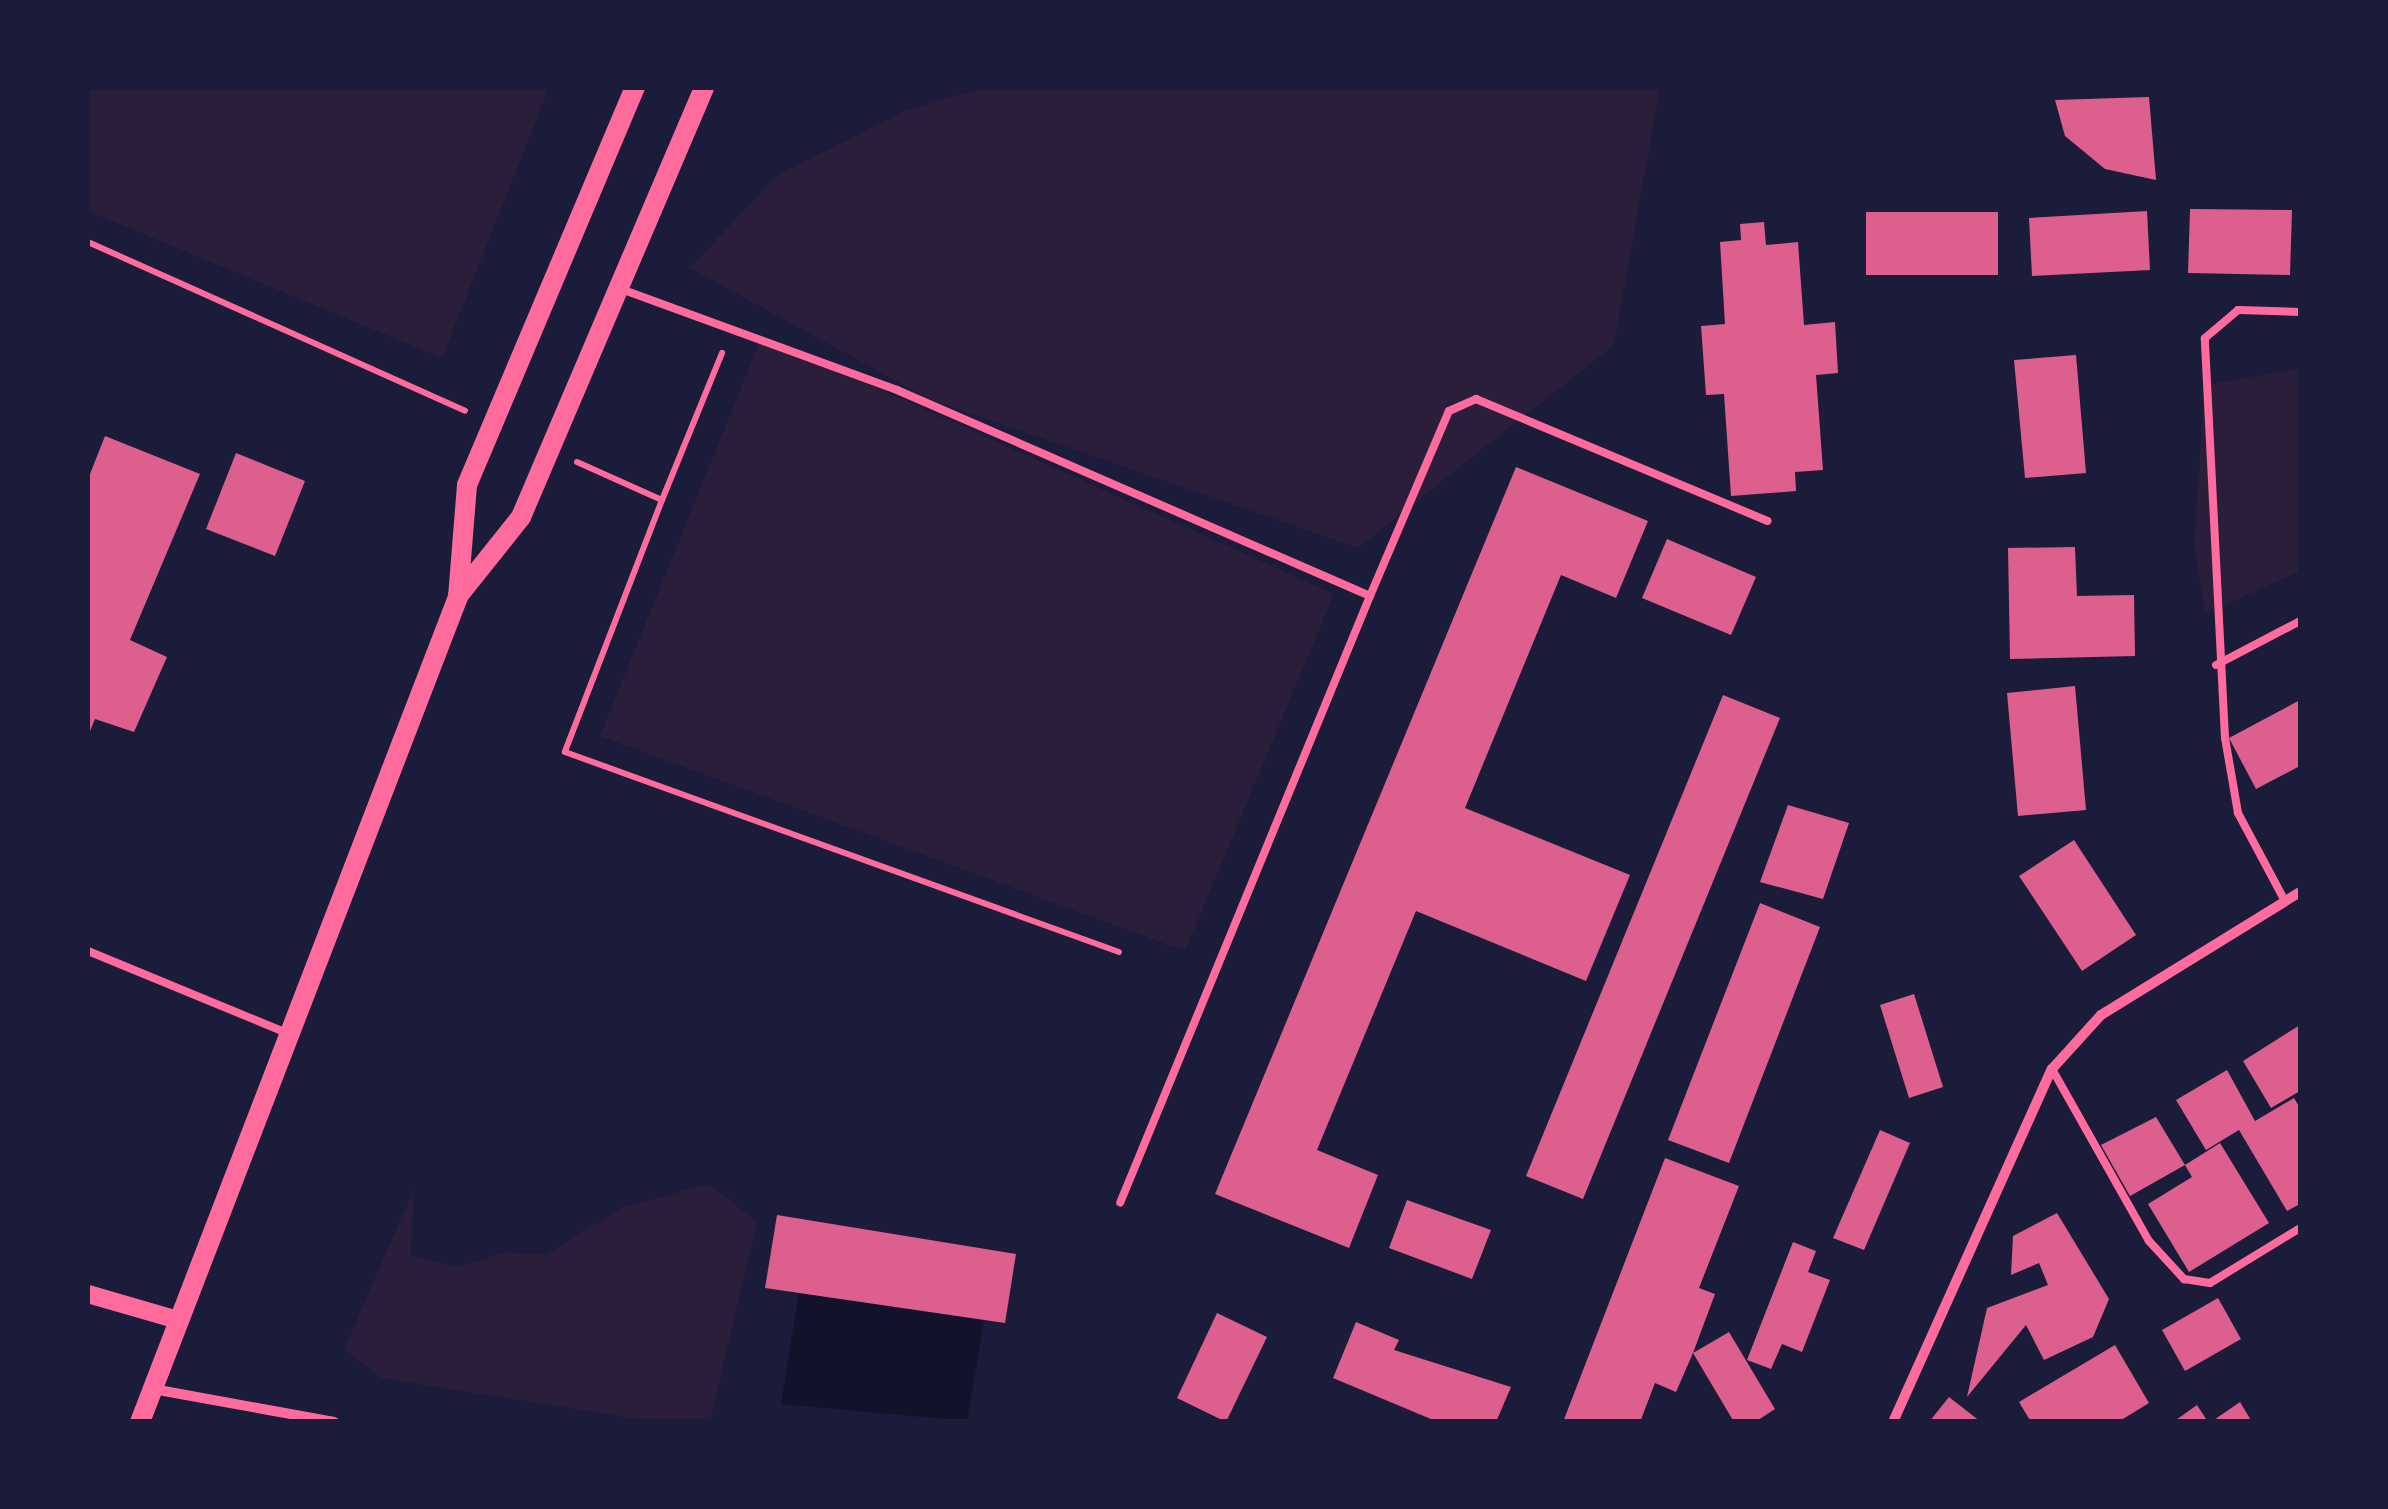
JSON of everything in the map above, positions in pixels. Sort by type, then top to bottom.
[{"type":"main road","points":[[140,1422],[458,597],[467,486],[635,88]]},
{"type":"main road","points":[[458,597],[521,517],[704,88]]},
{"type":"street","points":[[1894,1422],[2052,1069],[2102,1015],[2300,892]]},
{"type":"street","points":[[88,1294],[178,1320]]},
{"type":"street","points":[[153,1389],[334,1422]]},
{"type":"lane","points":[[617,287],[897,390],[1370,596]]},
{"type":"lane","points":[[2285,901],[2238,813],[2216,666],[2205,338],[2238,310],[2300,312]]},
{"type":"lane","points":[[1120,1202],[1449,411],[1476,399],[1768,521]]},
{"type":"lane","points":[[2216,666],[2300,621]]},
{"type":"lane","points":[[88,951],[289,1034]]},
{"type":"lane","points":[[2052,1069],[2149,1242],[2184,1279],[2210,1283],[2300,1228]]},
{"type":"path","points":[[88,242],[484,420]]},
{"type":"path","points":[[732,330],[565,752],[1120,952]]},
{"type":"path","points":[[555,452],[662,500]]},
{"type":"shaded area","points":[[88,88],[549,88],[442,358],[88,211]]},
{"type":"shaded area","points":[[982,88],[1660,88],[1614,345],[1358,548],[929,399],[690,268],[776,176],[905,111]]},
{"type":"shaded area","points":[[762,336],[1334,594],[1185,951],[600,736]]},
{"type":"shaded area","points":[[2300,368],[2300,571],[2205,614],[2194,543],[2205,385]]},
{"type":"shaded area","points":[[709,1184],[757,1222],[710,1421],[652,1421],[381,1378],[344,1349],[414,1189],[411,1256],[457,1267],[506,1252],[546,1255],[623,1207]]},
{"type":"shaded area","points":[[799,1293],[984,1320],[967,1421],[781,1404]]},
{"type":"building","points":[[2149,97],[2156,180],[2105,169],[2065,136],[2055,100]]},
{"type":"building","points":[[2190,209],[2292,210],[2290,275],[2188,273]]},
{"type":"building","points":[[2147,211],[2150,270],[2032,276],[2029,218]]},
{"type":"building","points":[[1866,212],[1998,212],[1998,275],[1866,275]]},
{"type":"building","points":[[1764,222],[1766,245],[1798,242],[1804,325],[1835,322],[1838,373],[1816,375],[1823,470],[1795,472],[1796,491],[1731,496],[1724,394],[1706,395],[1701,326],[1725,324],[1720,242],[1741,240],[1740,224]]},
{"type":"building","points":[[2076,355],[2086,473],[2025,478],[2014,360]]},
{"type":"building","points":[[105,436],[200,474],[130,640],[167,657],[134,732],[95,719],[88,736],[88,479]]},
{"type":"building","points":[[236,453],[305,481],[275,556],[206,529]]},
{"type":"building","points":[[1516,467],[1648,521],[1616,598],[1561,575],[1465,808],[1630,875],[1586,981],[1416,911],[1317,1150],[1378,1175],[1349,1248],[1215,1194]]},
{"type":"building","points":[[1667,539],[1756,577],[1731,635],[1642,598]]},
{"type":"building","points":[[2075,547],[2077,596],[2134,595],[2135,656],[2010,659],[2008,548]]},
{"type":"building","points":[[2075,686],[2086,810],[2018,816],[2007,693]]},
{"type":"building","points":[[1723,695],[1780,718],[1583,1199],[1526,1176]]},
{"type":"building","points":[[2300,700],[2300,766],[2256,789],[2229,738]]},
{"type":"building","points":[[1788,805],[1849,823],[1823,899],[1760,882]]},
{"type":"building","points":[[2074,840],[2136,935],[2082,971],[2019,876]]},
{"type":"building","points":[[1760,903],[1820,927],[1729,1163],[1668,1140]]},
{"type":"building","points":[[1914,994],[1943,1087],[1909,1098],[1880,1005]]},
{"type":"building","points":[[2300,1025],[2300,1091],[2271,1108],[2243,1061]]},
{"type":"building","points":[[2227,1070],[2255,1121],[2294,1098],[2300,1108],[2300,1204],[2287,1211],[2239,1130],[2206,1150],[2176,1100]]},
{"type":"building","points":[[2156,1117],[2185,1165],[2130,1196],[2101,1145]]},
{"type":"building","points":[[1880,1130],[1910,1143],[1864,1250],[1833,1238]]},
{"type":"building","points":[[2220,1143],[2269,1223],[2189,1272],[2148,1204],[2192,1177],[2185,1165]]},
{"type":"building","points":[[1665,1158],[1739,1186],[1699,1288],[1715,1294],[1693,1353],[1676,1392],[1655,1383],[1640,1422],[1563,1422]]},
{"type":"building","points":[[1407,1200],[1491,1230],[1472,1279],[1389,1248]]},
{"type":"building","points":[[2057,1213],[2109,1299],[2093,1337],[2044,1360],[2026,1325],[1967,1397],[1987,1308],[2048,1285],[2039,1263],[2011,1275],[2013,1236]]},
{"type":"building","points":[[777,1215],[1016,1254],[1005,1323],[765,1288]]},
{"type":"building","points":[[1793,1242],[1816,1251],[1808,1272],[1830,1280],[1802,1352],[1782,1344],[1771,1369],[1747,1360]]},
{"type":"building","points":[[2218,1298],[2241,1339],[2185,1371],[2162,1330]]},
{"type":"building","points":[[1217,1313],[1267,1337],[1226,1422],[1177,1398]]},
{"type":"building","points":[[1356,1322],[1399,1340],[1394,1350],[1511,1387],[1496,1422],[1438,1422],[1333,1378]]},
{"type":"building","points":[[1729,1332],[1775,1409],[1755,1422],[1734,1422],[1693,1353]]},
{"type":"building","points":[[2115,1345],[2149,1403],[2118,1422],[2031,1422],[2019,1402]]},
{"type":"building","points":[[1949,1397],[1981,1422],[1929,1422]]},
{"type":"building","points":[[2240,1402],[2252,1422],[2211,1422]]},
{"type":"building","points":[[2197,1405],[2208,1422],[2173,1422]]}]
